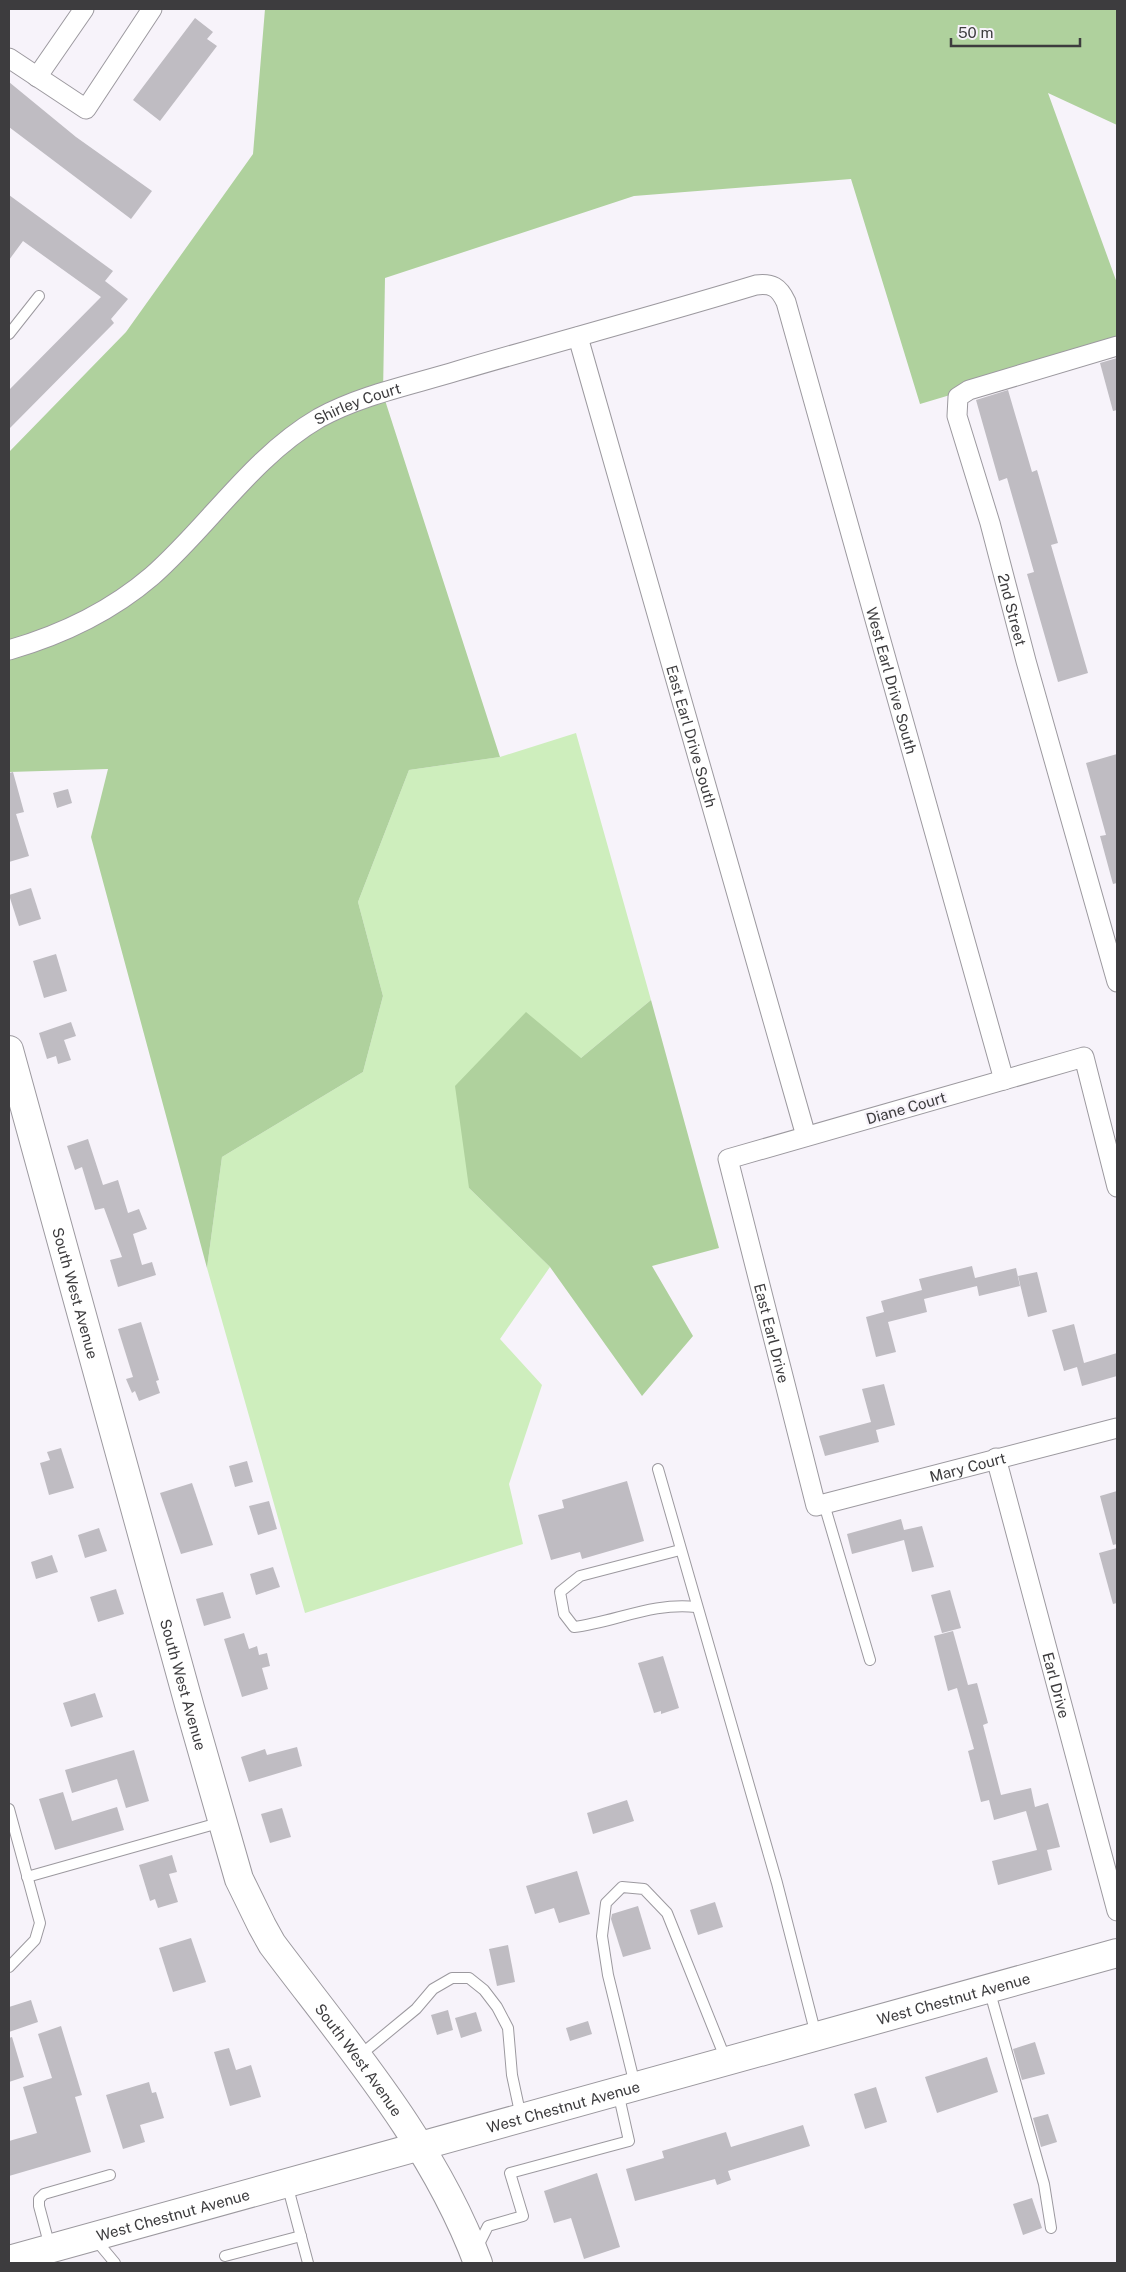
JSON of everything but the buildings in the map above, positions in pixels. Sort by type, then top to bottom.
[{"type":"street","points":[[37,77],[84,9]]},
{"type":"street","points":[[9,58],[86,109],[152,9]]},
{"type":"street","name":"Shirley Court","points":[[9,650],[56,634],[104,612],[152,576],[278,448],[326,414],[356,402],[756,284],[773,285]]},
{"type":"street","name":"West Earl Drive South","points":[[773,285],[782,293],[786,302],[1004,1080]]},
{"type":"street","name":"East Earl Drive South","points":[[578,336],[806,1136]]},
{"type":"street","name":"2nd Street","points":[[1117,346],[969,390],[958,397],[957,416],[990,523],[1026,661],[1117,982]]},
{"type":"street","name":"South West Avenue","points":[[9,1050],[190,1708],[239,1879],[262,1926],[419,2146],[451,2202],[476,2258]]},
{"type":"street","name":"Diane Court","points":[[728,1159],[1084,1057],[1117,1187]]},
{"type":"street","name":"East Earl Drive","points":[[728,1159],[820,1505]]},
{"type":"street","name":"Mary Court","points":[[820,1505],[1117,1428]]},
{"type":"street","name":"Earl Drive","points":[[996,1458],[1117,1911]]},
{"type":"street","name":"West Chestnut Avenue","points":[[9,2260],[1117,1952]]},
{"type":"lane","points":[[9,334],[39,296]]},
{"type":"lane","points":[[658,1469],[696,1607],[777,1883],[816,2036]]},
{"type":"lane","points":[[820,1505],[870,1660]]},
{"type":"lane","points":[[680,1550],[580,1576],[560,1592],[564,1614],[574,1627],[587,1626],[640,1610],[679,1605],[696,1607]]},
{"type":"lane","points":[[9,1809],[40,1923],[35,1940],[9,1967]]},
{"type":"lane","points":[[27,1877],[223,1822]]},
{"type":"lane","points":[[476,2258],[488,2226],[523,2216],[510,2173],[629,2141],[626,2089],[602,1936],[606,1903],[622,1887],[644,1889],[667,1912],[726,2061]]},
{"type":"lane","points":[[357,2057],[416,2009],[433,1989],[452,1978],[469,1978],[484,1990],[497,2007],[508,2028],[512,2075],[521,2118]]},
{"type":"lane","points":[[988,1988],[1044,2184],[1050,2228]]},
{"type":"lane","points":[[50,2248],[39,2206],[39,2199],[44,2194],[110,2175]]},
{"type":"lane","points":[[287,2183],[308,2263]]},
{"type":"lane","points":[[225,2256],[301,2236]]},
{"type":"lane","points":[[92,2237],[116,2263]]},
{"type":"green space","points":[[265,9],[1117,9],[1117,125],[1048,93],[1117,283],[1117,345],[920,404],[851,179],[634,196],[385,278],[383,394],[500,757],[409,770],[358,902],[383,996],[363,1072],[222,1157],[207,1268],[91,837],[108,769],[9,772],[9,452],[126,332],[253,154]]},
{"type":"green space","points":[[576,733],[651,1000],[581,1058],[469,1188],[550,1267],[500,1339],[542,1385],[509,1484],[523,1544],[305,1613],[207,1268],[222,1157],[363,1072],[383,996],[358,902],[409,770],[500,757]]},
{"type":"green space","points":[[651,1000],[719,1248],[652,1266],[693,1336],[642,1396],[550,1267],[469,1188],[455,1086],[526,1012],[581,1058]]}]
